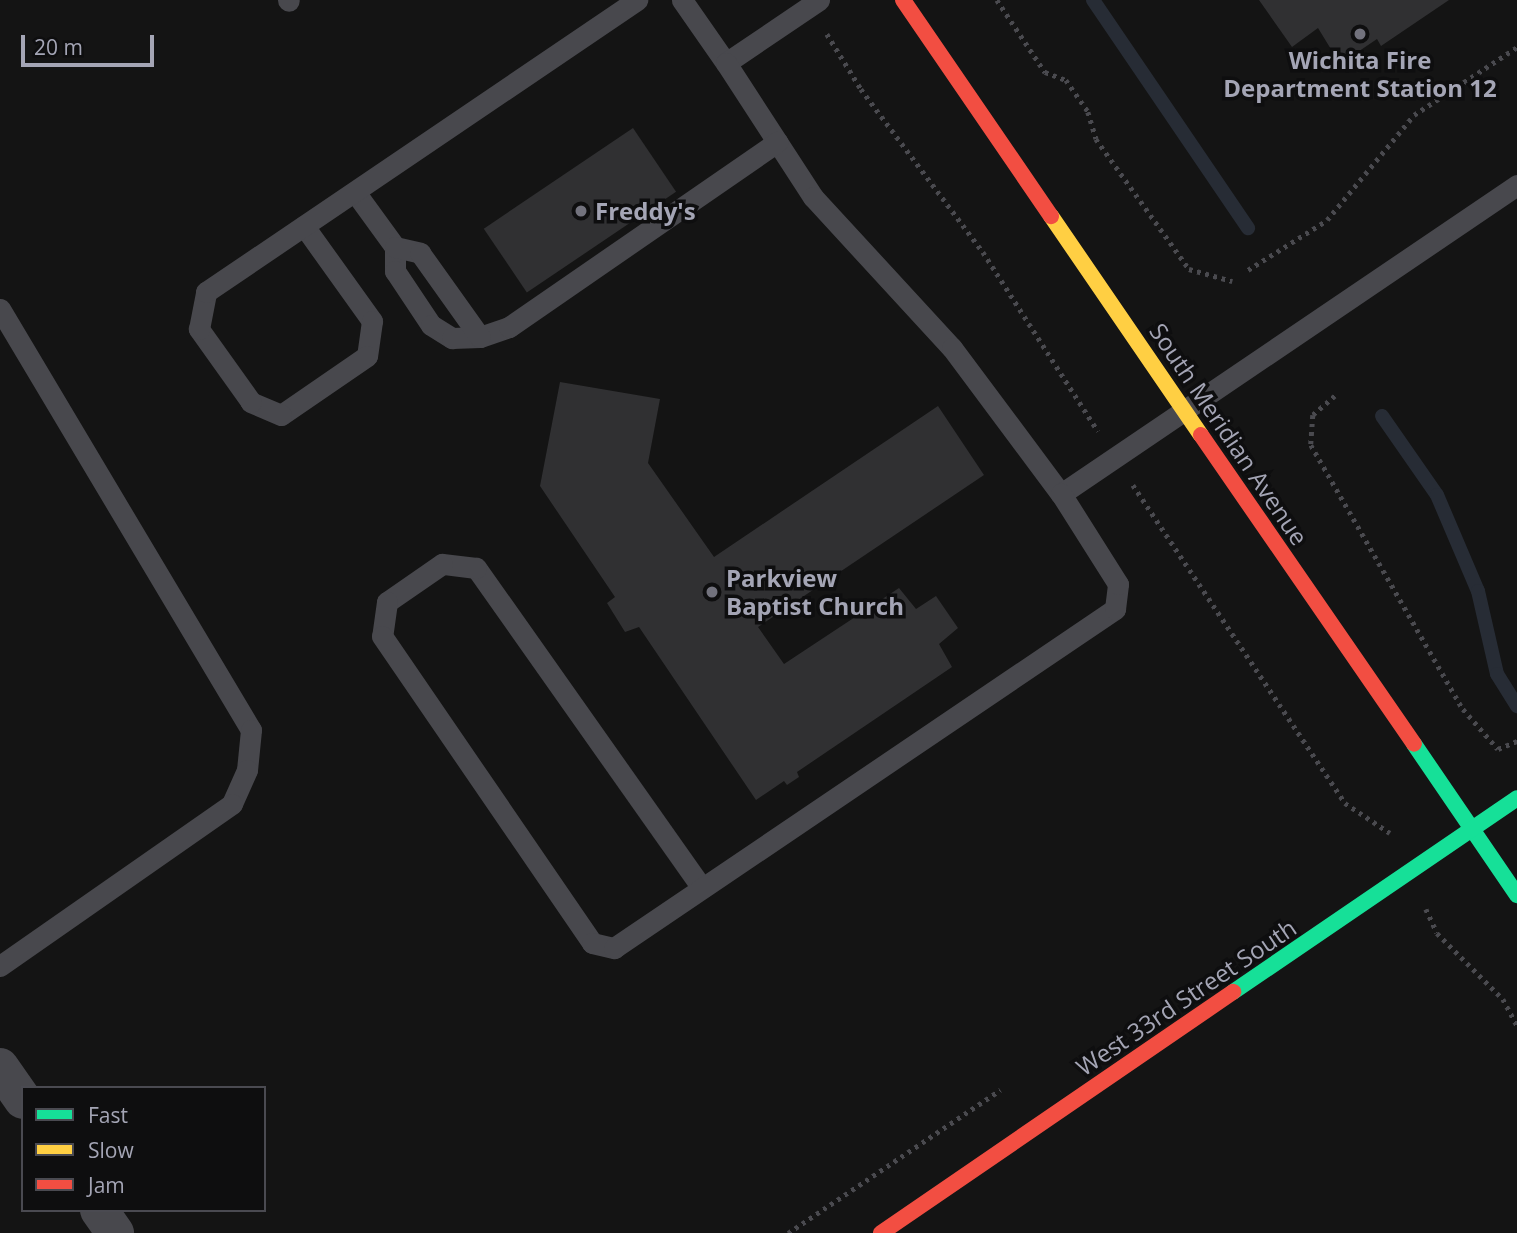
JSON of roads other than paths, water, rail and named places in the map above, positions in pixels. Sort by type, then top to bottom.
[{"type":"main road","name":"South Meridian Avenue","points":[[903,0],[1517,895]]},
{"type":"main road","name":"West 33rd Street South","points":[[881,1233],[1517,799]]},
{"type":"street","points":[[0,1067],[21,1097]]},
{"type":"street","points":[[100,1212],[114,1233]]},
{"type":"lane","points":[[304,226],[372,321],[367,356],[281,415],[251,402],[199,329],[206,292],[637,0]]},
{"type":"lane","points":[[682,0],[813,197],[952,348],[1061,494],[1118,584],[1115,609],[614,948],[592,943],[382,636],[387,602],[442,564],[475,568],[702,888]]},
{"type":"lane","points":[[726,63],[814,3]]},
{"type":"lane","points":[[355,192],[395,247],[395,271],[431,325],[452,338],[480,337],[509,327],[777,142]]},
{"type":"lane","points":[[1061,494],[1517,186]]},
{"type":"lane","points":[[395,247],[420,253],[480,337]]},
{"type":"lane","points":[[0,309],[251,730],[247,769],[232,804],[0,966]]},
{"type":"waterway","points":[[1093,0],[1248,228]]},
{"type":"waterway","points":[[1382,416],[1437,495],[1478,591],[1497,674],[1517,706]]},
{"type":"place","name":"Wichita Fire Department Station 12","points":[[1360,34]]},
{"type":"place","name":"Freddy's","points":[[581,211]]},
{"type":"place","name":"Parkview Baptist Church","points":[[712,592]]}]
